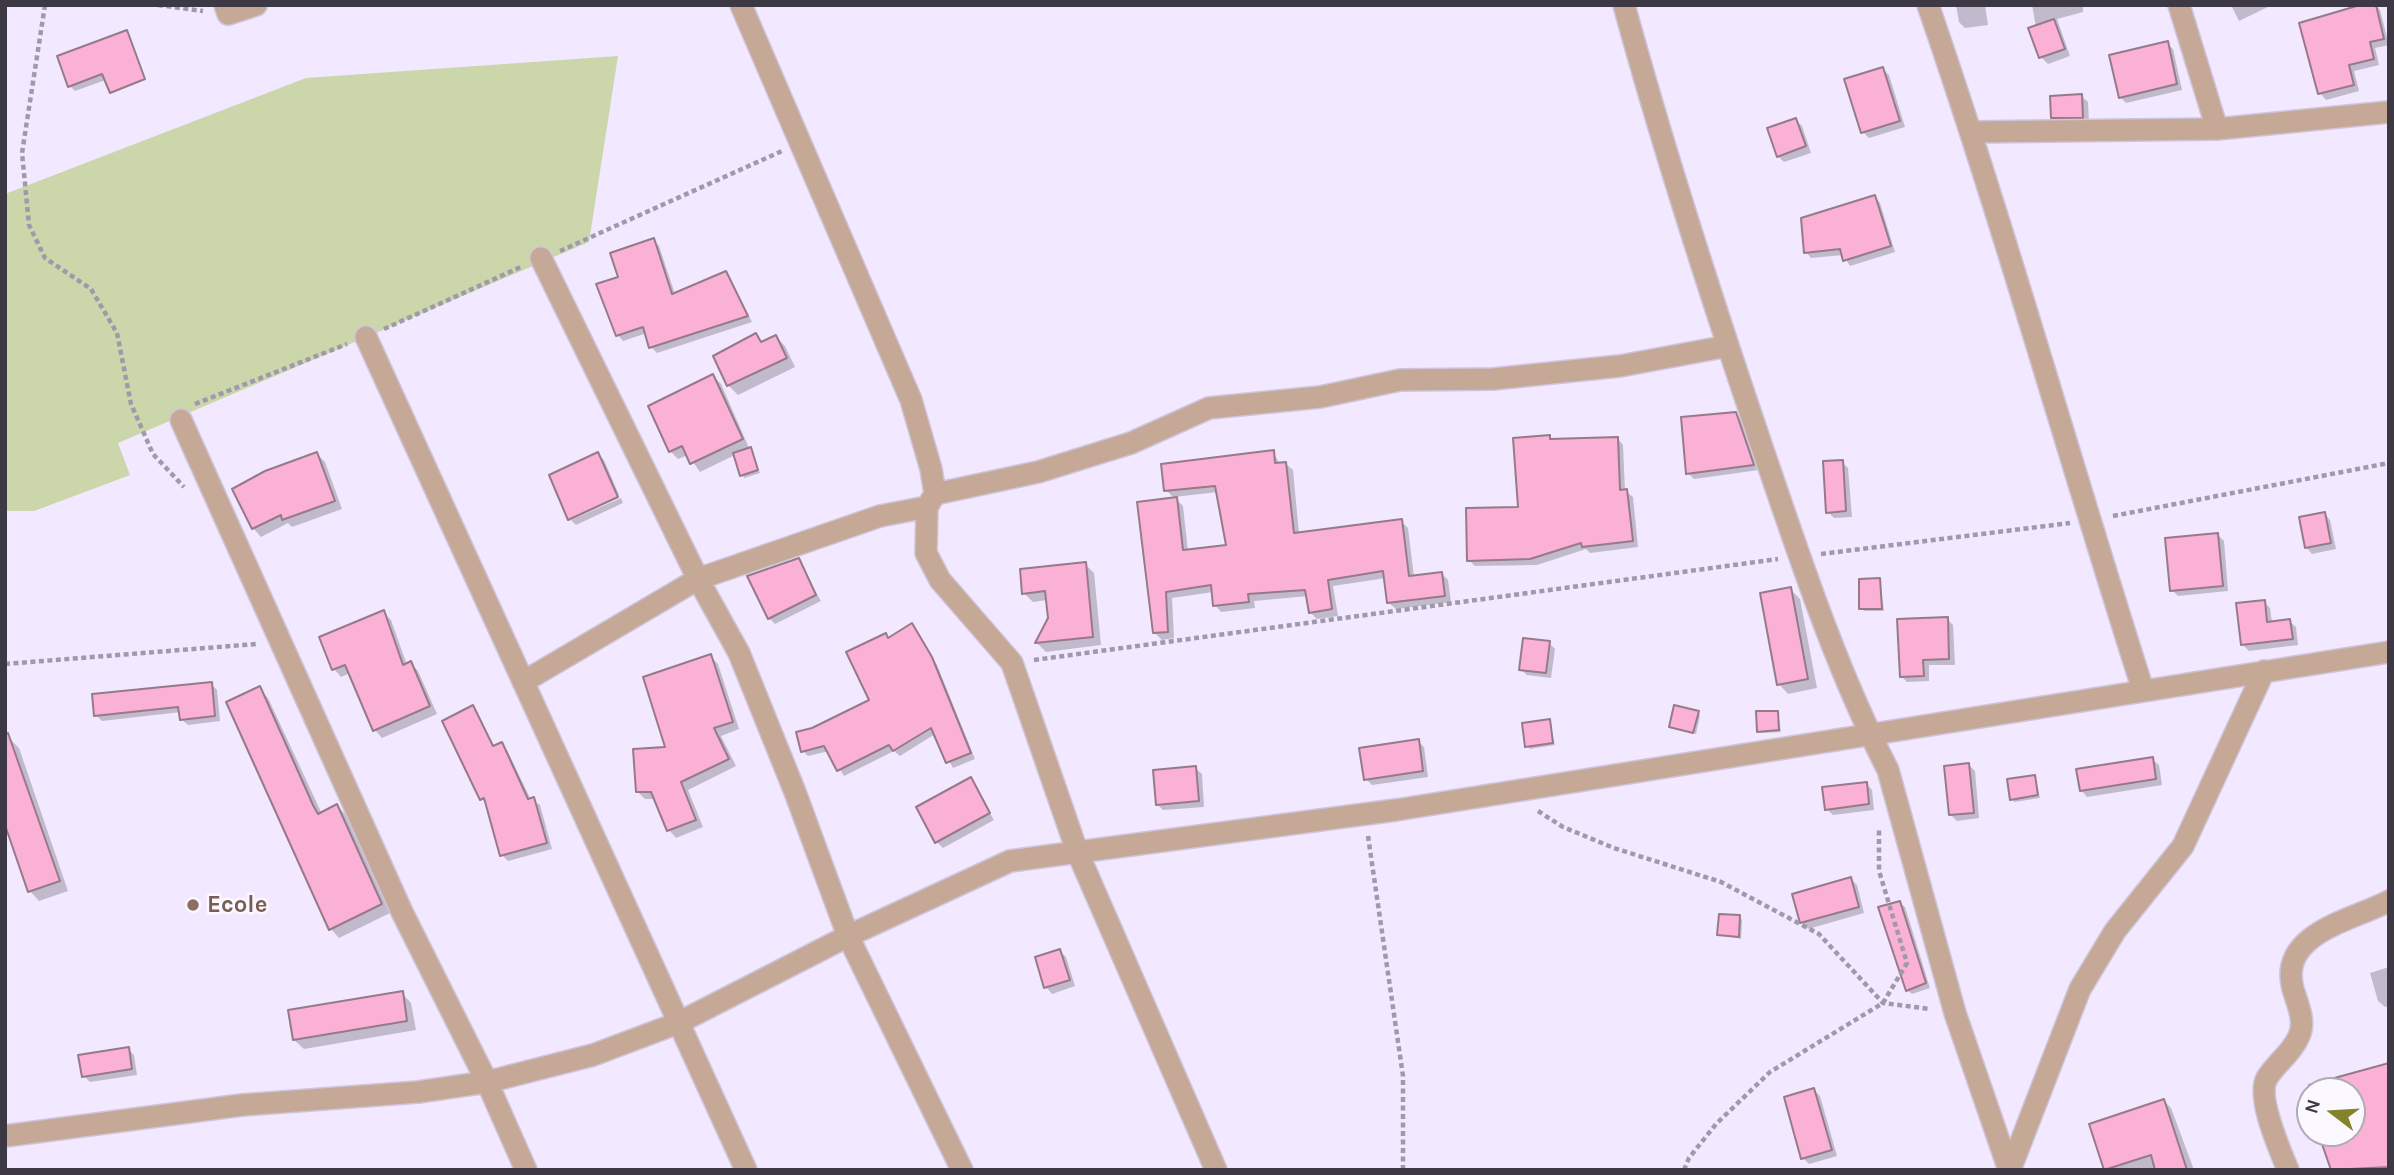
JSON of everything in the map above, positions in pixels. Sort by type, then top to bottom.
[{"type":"street","points":[[226,10],[256,5]]},
{"type":"street","points":[[741,5],[911,400],[931,469],[926,553],[940,580],[1012,663],[1077,851],[1216,1170]]},
{"type":"street","points":[[1624,5],[1728,346],[1800,556],[1869,734],[1888,770],[1955,1013],[2010,1170]]},
{"type":"street","points":[[1928,5],[1972,132],[2088,520],[2143,690]]},
{"type":"street","points":[[2179,5],[2217,129]]},
{"type":"street","points":[[1972,132],[2217,129],[2389,111]]},
{"type":"street","points":[[541,258],[698,579],[739,653],[795,792],[848,936],[962,1170]]},
{"type":"street","points":[[366,337],[746,1170]]},
{"type":"street","points":[[523,682],[698,579],[880,516],[1131,443],[1209,408],[1320,397],[1400,380],[1493,379],[1620,366],[1728,346]]},
{"type":"street","points":[[181,420],[402,912],[488,1082],[526,1170]]},
{"type":"street","points":[[5,1136],[242,1105],[418,1092],[488,1082],[593,1055],[678,1023],[848,936],[1010,861],[1364,815],[2389,652]]},
{"type":"street","points":[[2010,1170],[2080,989],[2115,930],[2183,846],[2264,671]]},
{"type":"street","points":[[2288,1170],[2273,1133],[2264,1094],[2266,1079],[2289,1054],[2301,1034],[2302,1021],[2291,983],[2297,956],[2304,944],[2317,932],[2389,901]]},
{"type":"path","points":[[45,5],[22,153],[29,225],[45,258],[91,289],[98,300],[117,333],[131,404],[153,454],[189,493]]},
{"type":"path","points":[[158,5],[226,10]]},
{"type":"path","points":[[181,420],[182,409],[366,337],[541,258],[591,239],[802,142]]},
{"type":"path","points":[[1012,663],[1800,556],[2088,520],[2389,463]]},
{"type":"path","points":[[5,664],[282,642]]},
{"type":"path","points":[[1505,791],[1563,827],[1614,848],[1721,882],[1819,934],[1883,1003],[1955,1013]]},
{"type":"path","points":[[1364,815],[1403,1076],[1404,1170]]},
{"type":"path","points":[[1684,1170],[1689,1158],[1716,1124],[1770,1072],[1883,1003],[1906,963],[1879,871],[1879,818]]},
{"type":"green space","points":[[618,56],[589,242],[118,443],[130,475],[34,511],[5,511],[5,194],[306,78]]},
{"type":"building","points":[[2360,5],[2376,5],[2384,39],[2370,42],[2374,59],[2349,65],[2354,85],[2318,94],[2299,23]]},
{"type":"building","points":[[2054,19],[2065,49],[2039,58],[2028,28]]},
{"type":"building","points":[[127,30],[145,79],[110,93],[102,74],[68,87],[57,56]]},
{"type":"building","points":[[2168,41],[2177,84],[2119,98],[2109,55]]},
{"type":"building","points":[[1883,67],[1900,121],[1861,133],[1844,79]]},
{"type":"building","points":[[2082,94],[2083,118],[2051,118],[2050,96]]},
{"type":"building","points":[[1796,118],[1806,146],[1777,157],[1767,128]]},
{"type":"building","points":[[1875,195],[1891,246],[1843,261],[1840,249],[1804,253],[1801,218]]},
{"type":"building","points":[[654,238],[672,294],[726,271],[748,316],[649,348],[643,327],[616,336],[596,284],[618,277],[610,253]]},
{"type":"building","points":[[756,333],[761,342],[776,335],[787,358],[727,386],[713,356]]},
{"type":"building","points":[[713,374],[743,439],[690,464],[682,446],[669,452],[648,406]]},
{"type":"building","points":[[1736,412],[1754,465],[1686,474],[1681,417]]},
{"type":"building","points":[[1550,435],[1550,439],[1618,437],[1620,490],[1627,489],[1633,541],[1582,547],[1581,543],[1530,559],[1467,561],[1466,508],[1518,507],[1513,438]]},
{"type":"building","points":[[751,447],[758,470],[740,476],[733,453]]},
{"type":"building","points":[[1274,450],[1275,463],[1286,462],[1294,533],[1402,519],[1409,576],[1442,572],[1445,596],[1387,603],[1383,571],[1328,580],[1332,609],[1309,613],[1305,590],[1248,594],[1249,602],[1213,606],[1211,585],[1166,592],[1168,632],[1153,633],[1137,502],[1177,497],[1183,550],[1226,545],[1215,486],[1164,491],[1161,464]]},
{"type":"building","points":[[317,452],[335,501],[282,520],[281,515],[252,529],[232,489],[265,471]]},
{"type":"building","points":[[598,452],[618,497],[568,520],[549,475]]},
{"type":"building","points":[[1843,460],[1846,511],[1826,513],[1823,461]]},
{"type":"building","points":[[2325,512],[2331,543],[2305,548],[2299,517]]},
{"type":"building","points":[[2218,533],[2223,586],[2170,591],[2165,538]]},
{"type":"building","points":[[799,558],[816,595],[768,619],[747,576]]},
{"type":"building","points":[[1086,562],[1093,637],[1035,643],[1048,618],[1045,591],[1022,594],[1020,569]]},
{"type":"building","points":[[1880,578],[1882,609],[1859,609],[1859,579]]},
{"type":"building","points":[[1791,587],[1808,679],[1777,685],[1760,593]]},
{"type":"building","points":[[2265,600],[2267,622],[2290,619],[2293,639],[2241,645],[2236,603]]},
{"type":"building","points":[[384,610],[403,665],[411,661],[430,706],[373,731],[345,665],[332,670],[319,637]]},
{"type":"building","points":[[1948,617],[1949,659],[1923,660],[1924,676],[1900,677],[1897,619]]},
{"type":"building","points":[[912,623],[932,657],[971,753],[946,763],[931,728],[893,751],[889,745],[837,771],[824,746],[801,752],[796,732],[812,728],[869,700],[846,652],[886,633],[888,638]]},
{"type":"building","points":[[1523,638],[1550,641],[1546,673],[1519,670]]},
{"type":"building","points":[[711,654],[733,722],[714,728],[729,759],[681,782],[696,820],[667,831],[651,792],[636,792],[633,749],[665,747],[643,677]]},
{"type":"building","points":[[212,682],[215,716],[180,720],[178,707],[94,716],[92,694]]},
{"type":"building","points":[[260,686],[318,814],[337,804],[382,904],[329,930],[226,702]]},
{"type":"building","points":[[473,705],[493,746],[502,742],[528,799],[534,797],[547,843],[500,856],[484,798],[480,800],[442,721]]},
{"type":"building","points":[[1674,705],[1699,711],[1693,733],[1669,727]]},
{"type":"building","points":[[1756,711],[1778,711],[1779,730],[1757,732]]},
{"type":"building","points":[[1550,719],[1553,743],[1525,747],[1522,723]]},
{"type":"building","points":[[8,733],[60,881],[28,892],[5,825],[5,734]]},
{"type":"building","points":[[1419,739],[1423,771],[1364,780],[1359,748]]},
{"type":"building","points":[[2153,757],[2156,779],[2080,791],[2076,769]]},
{"type":"building","points":[[1969,763],[1974,813],[1949,815],[1944,766]]},
{"type":"building","points":[[1196,766],[1199,801],[1156,805],[1153,770]]},
{"type":"building","points":[[2035,775],[2038,795],[2010,800],[2007,779]]},
{"type":"building","points":[[971,777],[990,813],[935,843],[916,807]]},
{"type":"building","points":[[1867,782],[1869,804],[1825,810],[1822,787]]},
{"type":"building","points":[[1851,877],[1859,907],[1800,923],[1792,894]]},
{"type":"building","points":[[1900,901],[1926,983],[1906,991],[1878,907]]},
{"type":"building","points":[[1719,914],[1740,915],[1739,937],[1717,935]]},
{"type":"building","points":[[1060,949],[1070,980],[1044,988],[1035,957]]},
{"type":"building","points":[[403,991],[407,1021],[293,1040],[288,1010]]},
{"type":"building","points":[[129,1047],[132,1069],[82,1077],[78,1055]]},
{"type":"building","points":[[2389,1063],[2389,1167],[2331,1170],[2323,1147],[2366,1147],[2366,1077],[2338,1077]]},
{"type":"building","points":[[1814,1088],[1832,1150],[1801,1159],[1784,1097]]},
{"type":"building","points":[[2164,1099],[2187,1170],[2155,1170],[2151,1155],[2104,1170],[2089,1124]]},
{"type":"place","name":"Ecole","points":[[193,905]]}]
